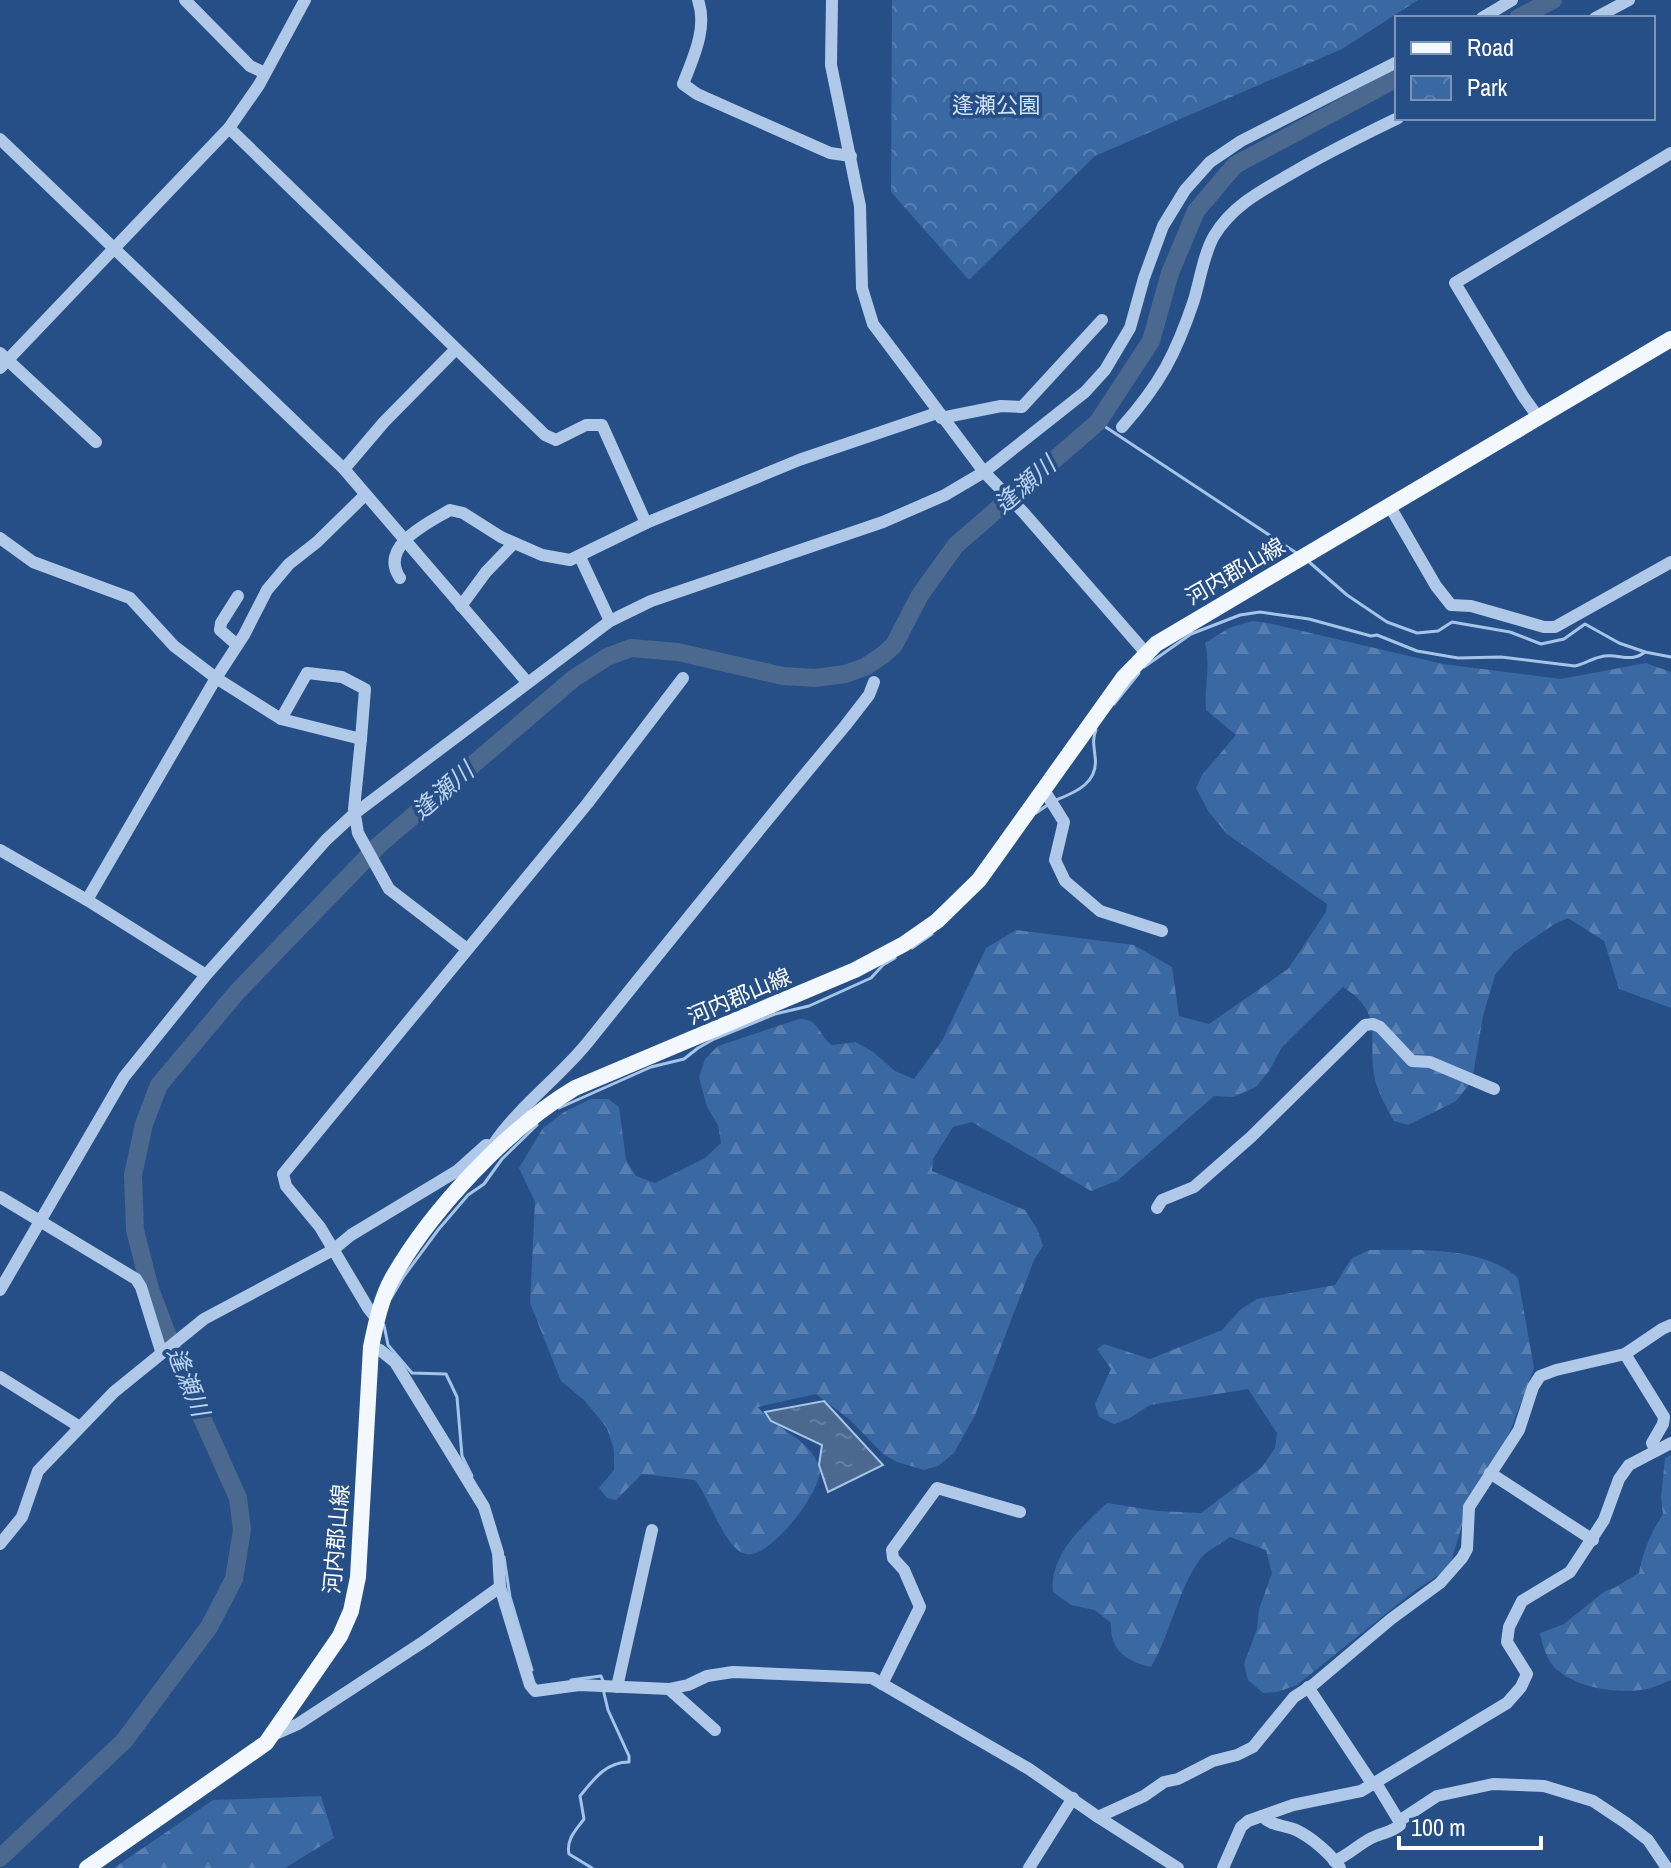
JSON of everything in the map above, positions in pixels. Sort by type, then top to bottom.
[{"type":"main road","name":"河内郡山線","points":[[87,1868],[266,1743],[333,1648],[351,1611],[358,1577],[371,1347],[376,1318],[392,1279],[424,1232],[496,1146],[549,1104],[575,1088],[855,970],[914,938],[937,921],[979,880],[1124,677],[1146,653],[1173,633],[1671,339]]},
{"type":"street","points":[[185,0],[250,66],[265,73]]},
{"type":"street","points":[[96,442],[2,360],[229,128],[265,73],[305,0]]},
{"type":"street","points":[[698,0],[703,14],[696,51],[683,84],[697,94],[830,153],[851,156]]},
{"type":"street","points":[[832,0],[831,65],[860,206],[860,265],[866,305],[873,324],[986,475],[1023,512],[1146,653]]},
{"type":"street","points":[[1485,16],[1512,0]]},
{"type":"street","points":[[1599,16],[1629,0]]},
{"type":"street","points":[[0,1290],[124,1077],[206,975],[326,840],[354,814],[610,621],[651,601],[883,522],[986,475],[1085,392],[1105,370],[1130,328],[1163,226],[1185,190],[1210,162],[1241,141],[1395,63]]},
{"type":"street","points":[[1122,427],[1150,395],[1170,364],[1214,236],[1236,209],[1286,174],[1395,120]]},
{"type":"street","points":[[229,128],[551,438],[556,440],[586,425],[602,425],[646,523]]},
{"type":"street","points":[[0,139],[344,469],[527,682]]},
{"type":"street","points":[[1538,417],[1455,283],[1671,153]]},
{"type":"street","points":[[400,578],[395,564],[400,544],[418,529],[455,509],[514,543],[555,559],[570,560],[646,523],[799,460],[939,415],[1001,406],[1022,407],[1102,320]]},
{"type":"street","points":[[344,469],[384,422],[456,349]]},
{"type":"street","points":[[87,900],[278,575],[365,495]]},
{"type":"street","points":[[1389,505],[1436,586],[1451,605],[1471,606],[1544,627],[1555,627],[1671,562]]},
{"type":"street","points":[[0,538],[33,562],[126,595],[174,646],[216,678],[281,719],[361,739]]},
{"type":"street","points":[[461,606],[486,572],[514,543]]},
{"type":"street","points":[[580,557],[610,621]]},
{"type":"street","points":[[237,645],[220,630],[238,596]]},
{"type":"street","points":[[281,719],[307,673],[342,677],[365,689],[354,814],[358,833],[389,889],[467,949]]},
{"type":"street","points":[[376,1318],[320,1227],[286,1186],[283,1174],[587,804],[683,678]]},
{"type":"street","points":[[0,1544],[22,1517],[38,1471],[114,1392],[161,1351],[193,1327],[333,1250],[361,1229],[457,1171],[486,1145],[496,1146],[511,1120],[587,1043],[845,726],[869,695],[874,682]]},
{"type":"street","points":[[1044,790],[1064,822],[1055,860],[1065,881],[1100,911],[1162,931]]},
{"type":"street","points":[[0,850],[206,975]]},
{"type":"street","points":[[1157,1208],[1162,1200],[1194,1187],[1251,1137],[1365,1025],[1380,1027],[1412,1061],[1430,1062],[1494,1089]]},
{"type":"street","points":[[0,1197],[109,1260],[139,1282],[161,1351]]},
{"type":"street","points":[[1098,1817],[1144,1796],[1164,1782],[1188,1776],[1213,1761],[1247,1752],[1261,1740],[1287,1703],[1451,1572],[1467,1549],[1469,1507],[1519,1430],[1533,1387],[1540,1376],[1625,1354],[1671,1325]]},
{"type":"street","points":[[371,1347],[395,1362],[477,1495],[496,1540],[500,1587],[530,1685],[535,1691],[579,1685],[669,1689],[707,1676],[733,1672],[872,1678],[1029,1769],[1178,1868]]},
{"type":"street","points":[[1625,1354],[1664,1417],[1652,1443],[1655,1450]]},
{"type":"street","points":[[0,1377],[80,1427]]},
{"type":"street","points":[[1223,1868],[1241,1827],[1248,1821],[1293,1805],[1353,1795],[1501,1708],[1514,1696],[1527,1674],[1507,1642],[1513,1617],[1525,1597],[1567,1575],[1593,1540],[1629,1465],[1671,1443]]},
{"type":"street","points":[[1490,1473],[1593,1540]]},
{"type":"street","points":[[882,1684],[920,1607],[904,1570],[893,1558],[892,1550],[937,1488],[1020,1512]]},
{"type":"street","points":[[617,1687],[652,1530]]},
{"type":"street","points":[[273,1735],[298,1724],[500,1587]]},
{"type":"street","points":[[1308,1687],[1399,1821],[1437,1796],[1493,1784],[1544,1786],[1593,1801],[1639,1832],[1667,1868]]},
{"type":"street","points":[[669,1689],[715,1730]]},
{"type":"street","points":[[1029,1868],[1073,1798]]},
{"type":"street","points":[[1262,1816],[1269,1822],[1306,1836],[1337,1864],[1376,1835],[1391,1832],[1400,1825]]},
{"type":"green space","name":"逢瀬公園","points":[[892,0],[1418,0],[1342,49],[1095,156],[969,280],[891,192]]},
{"type":"green space","points":[[1252,621],[1443,664],[1561,679],[1646,663],[1671,672],[1671,1008],[1619,989],[1604,941],[1568,918],[1514,952],[1495,975],[1483,1016],[1472,1081],[1456,1101],[1408,1125],[1394,1121],[1382,1099],[1374,1075],[1369,1016],[1356,997],[1343,987],[1282,1047],[1256,1087],[1233,1097],[1214,1096],[1117,1181],[1091,1191],[972,1122],[953,1127],[933,1159],[932,1171],[1025,1210],[1043,1246],[1034,1260],[975,1415],[954,1453],[938,1466],[924,1470],[897,1462],[883,1454],[849,1419],[816,1394],[758,1407],[808,1448],[819,1466],[819,1476],[794,1520],[768,1546],[756,1553],[746,1554],[731,1543],[695,1480],[642,1474],[616,1500],[607,1498],[599,1488],[614,1470],[614,1450],[607,1428],[585,1401],[561,1381],[530,1303],[535,1202],[519,1168],[543,1128],[564,1112],[591,1099],[608,1099],[619,1107],[626,1160],[636,1176],[655,1183],[705,1158],[721,1143],[718,1125],[707,1107],[699,1077],[705,1059],[718,1046],[799,1019],[815,1024],[832,1045],[856,1042],[895,1071],[914,1079],[942,1041],[986,948],[1016,930],[1134,945],[1172,967],[1179,1016],[1209,1024],[1288,969],[1326,912],[1327,904],[1227,834],[1208,811],[1196,788],[1202,775],[1236,735],[1206,710],[1205,643],[1229,628]]},
{"type":"green space","points":[[1369,1250],[1427,1250],[1468,1255],[1487,1260],[1518,1278],[1534,1368],[1509,1434],[1467,1508],[1451,1562],[1443,1572],[1413,1592],[1297,1685],[1263,1693],[1248,1680],[1244,1664],[1272,1573],[1266,1550],[1230,1537],[1203,1556],[1192,1572],[1151,1667],[1127,1658],[1116,1647],[1111,1623],[1095,1610],[1071,1605],[1053,1592],[1056,1566],[1069,1543],[1107,1503],[1158,1511],[1201,1513],[1262,1467],[1275,1448],[1277,1433],[1248,1389],[1150,1405],[1114,1424],[1099,1417],[1095,1404],[1111,1369],[1097,1349],[1104,1344],[1150,1359],[1222,1330],[1240,1310],[1257,1299],[1335,1285],[1351,1259]]},
{"type":"green space","points":[[1671,1455],[1671,1680],[1647,1689],[1625,1691],[1579,1683],[1553,1665],[1540,1633],[1564,1624],[1605,1591],[1639,1573],[1648,1542],[1663,1514],[1661,1498],[1665,1458]]},
{"type":"green space","points":[[321,1796],[334,1838],[285,1868],[114,1868],[213,1800]]},
{"type":"water","points":[[824,1401],[883,1465],[828,1492],[819,1465],[822,1445],[771,1421],[765,1412]]},
{"type":"waterway","name":"逢瀬川","points":[[1522,16],[1553,0]]},
{"type":"waterway","name":"逢瀬川","points":[[0,1858],[124,1741],[209,1627],[234,1579],[242,1530],[238,1498],[181,1371],[150,1289],[135,1230],[133,1175],[144,1124],[159,1085],[237,992],[379,845],[573,679],[607,657],[631,648],[678,652],[783,676],[815,678],[845,674],[865,667],[883,655],[894,645],[920,595],[956,545],[1098,422],[1151,341],[1170,273],[1196,211],[1235,165],[1395,79]]},
{"type":"waterway","points":[[1098,422],[1298,554]]},
{"type":"waterway","points":[[1308,561],[1347,595],[1387,622],[1417,633],[1438,631],[1452,622],[1510,632],[1541,644],[1564,639],[1585,624],[1619,643],[1671,657]]},
{"type":"waterway","points":[[1144,667],[1191,634],[1240,615],[1260,612],[1309,619],[1377,635],[1417,651],[1458,658],[1501,657],[1575,666],[1600,657],[1629,658],[1645,652]]},
{"type":"waterway","points":[[1114,704],[1139,673]]},
{"type":"waterway","points":[[1056,800],[1085,785],[1094,773],[1096,730]]},
{"type":"waterway","points":[[1036,813],[1049,804]]},
{"type":"waterway","points":[[912,948],[932,934]]},
{"type":"waterway","points":[[559,1108],[651,1067],[684,1059],[714,1039],[775,1014],[809,1006],[871,978],[895,958]]},
{"type":"waterway","points":[[391,1298],[438,1230],[537,1125]]},
{"type":"waterway","points":[[384,1325],[388,1345],[412,1373],[446,1374],[457,1397],[462,1456],[472,1476]]},
{"type":"waterway","points":[[504,1557],[510,1597],[532,1670]]},
{"type":"waterway","points":[[571,1680],[601,1676],[603,1681]]},
{"type":"waterway","points":[[592,1868],[569,1854],[568,1849],[570,1839],[584,1819],[580,1796],[607,1768],[629,1762],[603,1689]]}]
